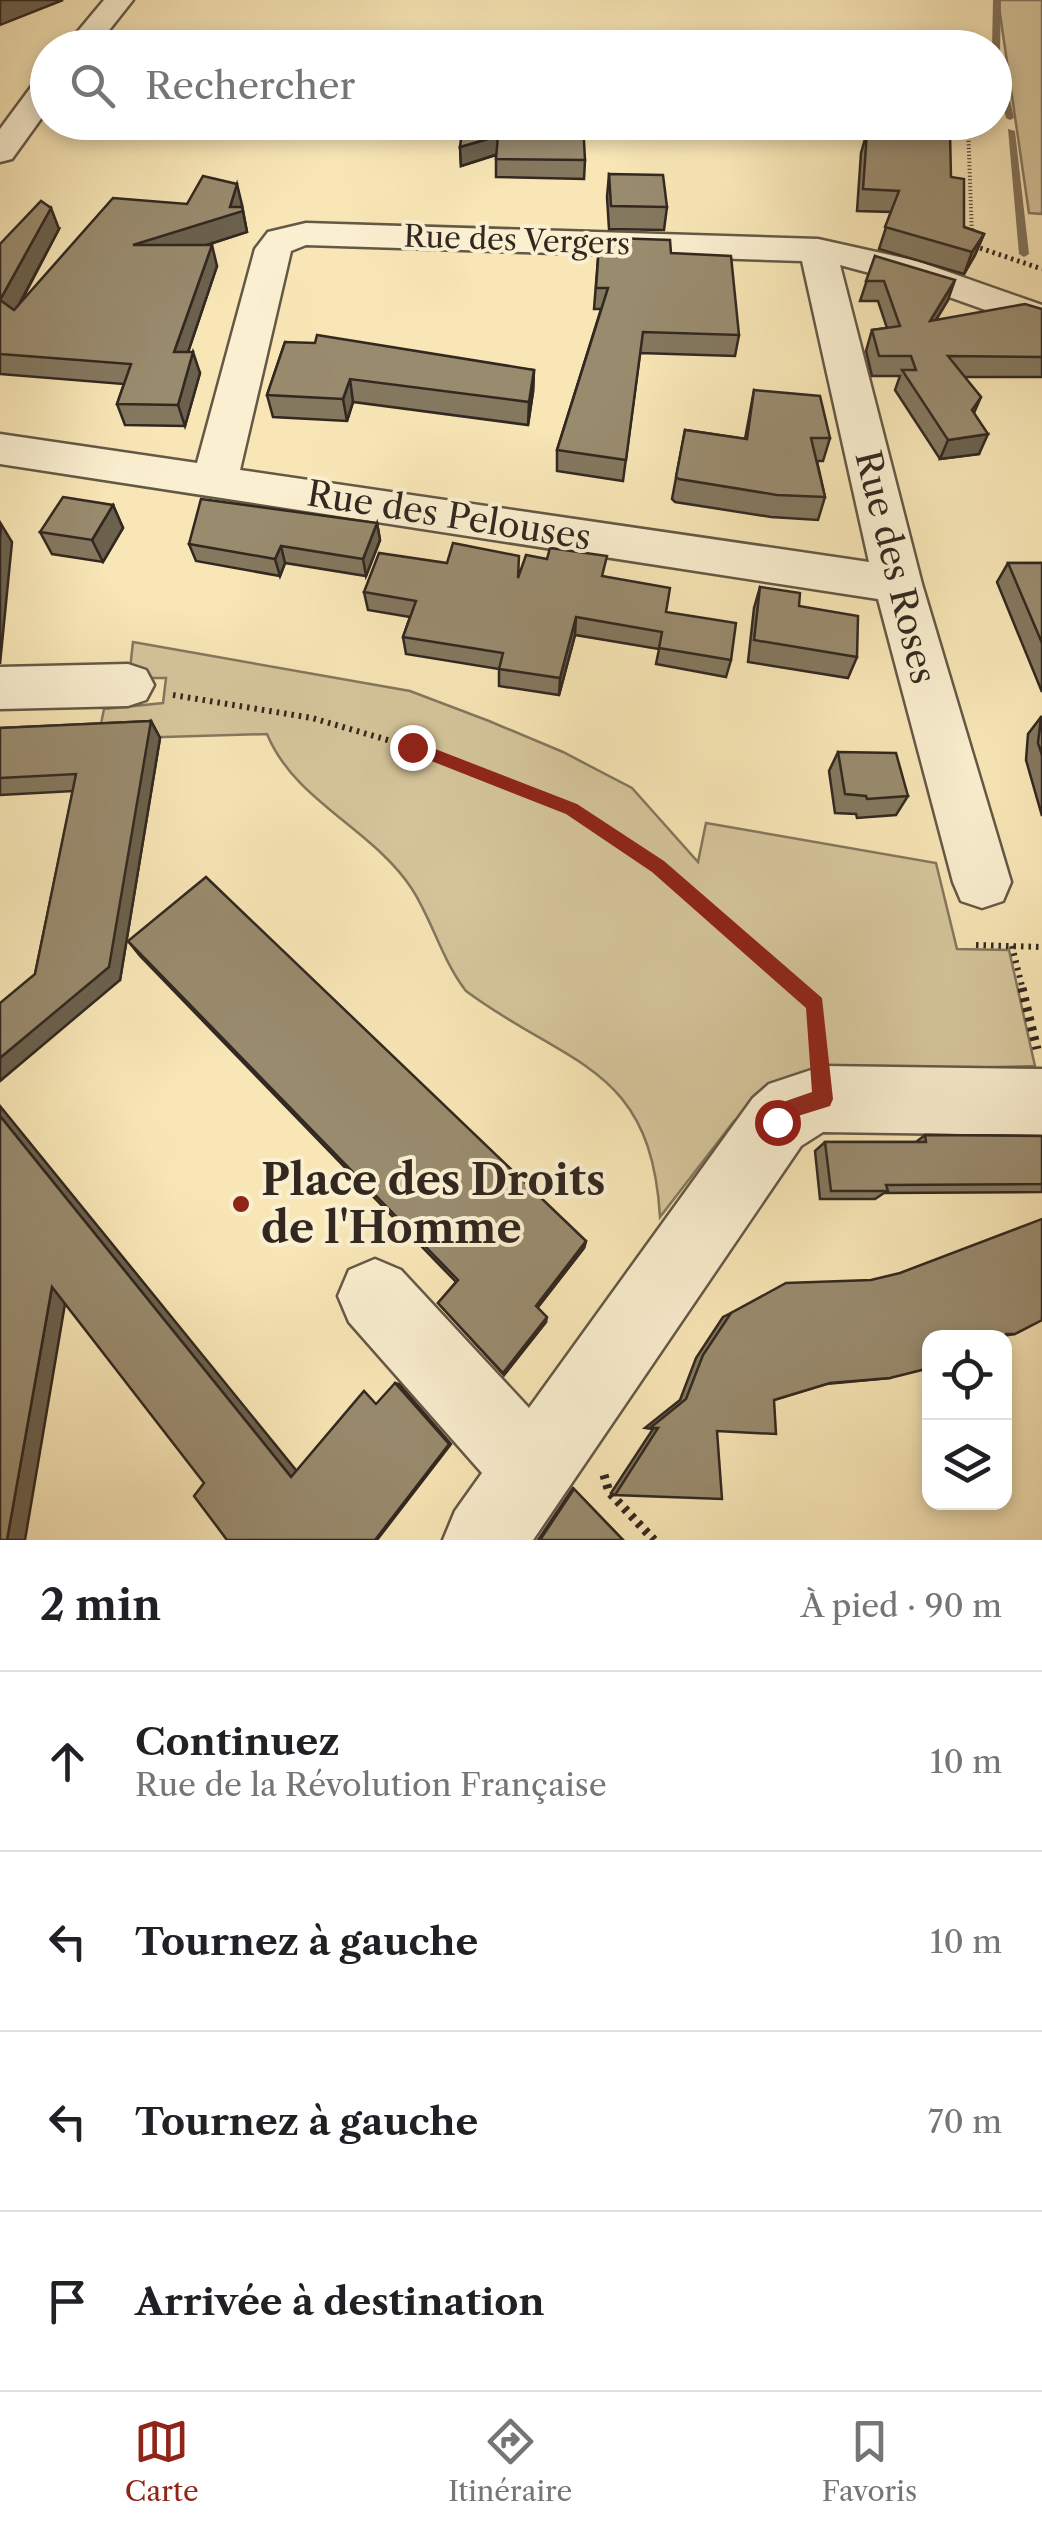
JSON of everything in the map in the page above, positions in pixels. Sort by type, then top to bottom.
[{"type":"street","points":[[95,30],[119,0]]},
{"type":"street","points":[[2,146],[30,109]]},
{"type":"street","name":"Rue des Vergers","points":[[216,480],[272,250],[281,240],[306,234],[818,250],[868,258],[937,278],[1042,318]]},
{"type":"street","name":"Rue des Roses","points":[[818,250],[898,584],[982,882]]},
{"type":"street","name":"Rue des Pelouses","points":[[0,449],[898,584]]},
{"type":"street","points":[[0,688],[128,685]]},
{"type":"street","points":[[484,1540],[777,1122],[793,1108],[823,1099],[1040,1077]]},
{"type":"street","points":[[375,1296],[551,1443]]},
{"type":"path","points":[[968,140],[972,246],[1042,270]]},
{"type":"path","points":[[128,685],[312,718],[412,747],[572,809],[658,866],[815,1004],[823,1099]]},
{"type":"path","points":[[976,945],[1042,946]]},
{"type":"path","points":[[1012,946],[1040,1077]]},
{"type":"path","points":[[551,1443],[597,1447],[609,1492],[654,1540]]},
{"type":"shaded area","points":[[998,0],[1042,0],[1042,214],[1029,213],[1012,96],[1012,30],[1002,30]]},
{"type":"shaded area","points":[[133,642],[410,691],[489,721],[563,752],[632,788],[698,862],[706,823],[936,863],[957,949],[1009,950],[1035,1066],[804,1072],[761,1098],[734,1121],[660,1217],[653,1166],[640,1128],[622,1098],[598,1075],[466,991],[412,889],[376,849],[296,778],[267,734],[98,739],[104,709],[163,703],[166,678],[129,678]]},
{"type":"building","points":[[461,140],[484,140],[460,147]]},
{"type":"building","points":[[498,140],[584,140],[585,160],[496,159]]},
{"type":"building","points":[[866,140],[950,140],[951,177],[964,179],[964,227],[984,234],[972,252],[885,227],[899,191],[863,189]]},
{"type":"building","points":[[609,174],[663,175],[667,207],[611,206]]},
{"type":"building","points":[[203,176],[237,184],[230,207],[242,207],[243,211],[133,245],[212,245],[174,352],[193,352],[178,405],[117,404],[131,364],[0,354],[0,300],[14,310],[113,198],[187,204]]},
{"type":"building","points":[[41,201],[51,208],[0,300],[0,244]]},
{"type":"building","points":[[613,238],[670,240],[671,253],[731,256],[739,335],[643,332],[626,460],[557,450],[608,288],[596,288],[599,246],[613,247]]},
{"type":"building","points":[[875,256],[955,280],[930,321],[1025,304],[1042,309],[1042,357],[948,356],[981,397],[972,410],[988,434],[948,440],[902,370],[916,370],[911,356],[879,356],[872,330],[900,326],[884,281],[866,281]]},
{"type":"building","points":[[317,335],[534,370],[529,402],[350,379],[343,399],[267,395],[285,342],[315,343]]},
{"type":"building","points":[[754,390],[820,396],[830,438],[811,438],[825,497],[777,495],[676,477],[685,430],[747,439]]},
{"type":"building","points":[[63,497],[113,505],[92,540],[40,532]]},
{"type":"building","points":[[201,499],[377,523],[363,559],[281,546],[275,559],[189,544]]},
{"type":"building","points":[[453,543],[519,556],[518,578],[526,555],[547,559],[550,548],[607,556],[602,576],[670,588],[666,612],[736,623],[731,660],[659,648],[662,632],[576,617],[560,678],[499,669],[503,653],[403,637],[416,601],[364,592],[379,553],[447,563]]},
{"type":"building","points":[[1008,563],[1042,563],[1042,643]]},
{"type":"building","points":[[760,587],[800,593],[799,606],[858,616],[857,657],[754,640]]},
{"type":"building","points":[[1042,717],[1042,755],[1038,743]]},
{"type":"building","points":[[151,721],[109,967],[0,1058],[0,1003],[35,974],[76,774],[0,778],[0,728]]},
{"type":"building","points":[[838,752],[896,753],[908,796],[867,799],[845,794]]},
{"type":"building","points":[[206,877],[586,1241],[536,1306],[547,1317],[503,1373],[438,1303],[458,1280],[128,941]]},
{"type":"building","points":[[0,1116],[291,1477],[364,1391],[376,1404],[395,1383],[449,1444],[375,1540],[227,1540],[194,1496],[204,1483],[52,1287],[7,1540],[0,1540]]},
{"type":"building","points":[[925,1135],[1042,1136],[1042,1184],[886,1185],[888,1191],[831,1191],[825,1142],[926,1142]]},
{"type":"building","points":[[1042,1219],[1042,1320],[1015,1334],[1012,1330],[922,1330],[922,1370],[890,1378],[830,1383],[774,1400],[776,1434],[717,1431],[722,1499],[615,1495],[658,1428],[650,1428],[686,1399],[703,1355],[731,1313],[786,1283],[871,1280],[900,1273]]},
{"type":"building","points":[[574,1489],[623,1540],[540,1540]]},
{"type":"waterway","points":[[996,30],[997,0]]},
{"type":"waterway","points":[[1012,140],[1024,254]]},
{"type":"place","name":"Place des Droits de l'Homme","points":[[241,1204]]},
{"type":"route","points":[[412,747],[496,776],[572,809],[658,866],[815,1004],[823,1099],[793,1108],[777,1122]]}]
